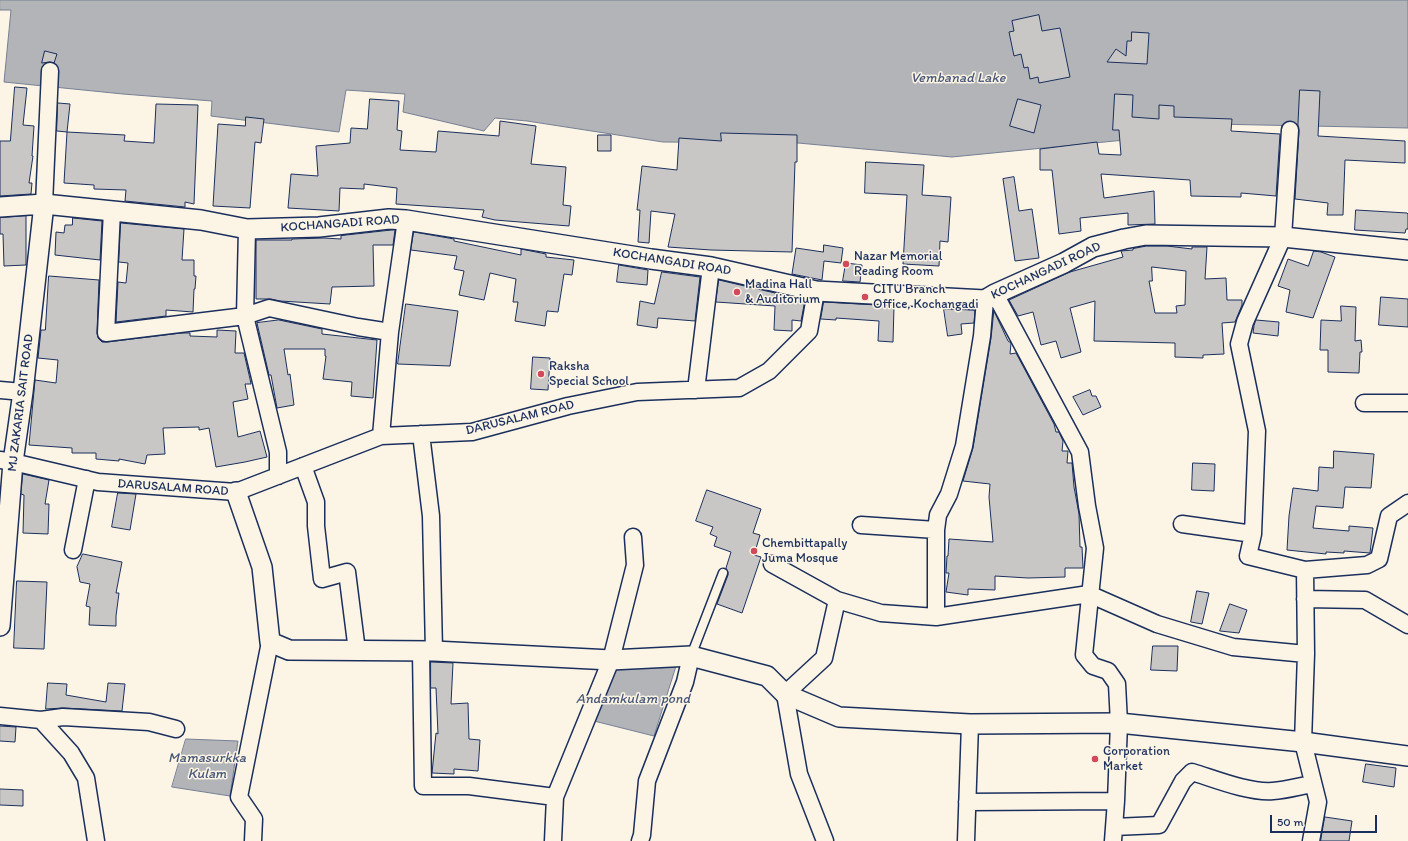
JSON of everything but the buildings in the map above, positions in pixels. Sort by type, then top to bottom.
[{"type":"street","points":[[44,204],[50,71]]},
{"type":"street","points":[[1290,130],[1283,237],[1245,322],[1239,344],[1257,431],[1253,534],[1248,556],[1305,570],[1367,565],[1379,559],[1390,516],[1408,503]]},
{"type":"street","name":"KOCHANGADI ROAD","points":[[0,207],[44,204],[201,220],[247,229],[319,228],[389,219],[406,220],[651,259],[711,267],[816,291],[990,297],[1064,263],[1094,247],[1146,235],[1283,237],[1408,250]]},
{"type":"street","name":"MJ ZAKARIA SAIT ROAD","points":[[0,626],[7,461],[23,392],[44,204]]},
{"type":"street","points":[[112,211],[106,333],[245,316],[269,308],[358,327],[390,332]]},
{"type":"street","points":[[381,436],[390,332],[406,220]]},
{"type":"street","points":[[247,229],[245,316],[278,452],[278,476]]},
{"type":"street","points":[[696,390],[711,267]]},
{"type":"street","name":"DARUSALAM ROAD","points":[[7,461],[98,482],[236,492],[381,436],[472,432],[568,406],[637,392],[739,388],[769,371],[809,331],[816,291]]},
{"type":"street","points":[[936,617],[936,530],[938,515],[949,494],[964,446],[990,297]]},
{"type":"street","points":[[990,297],[1080,452],[1087,506],[1095,548],[1084,655],[1094,666],[1108,671],[1117,684],[1119,723],[1116,801],[1113,834],[1159,825],[1183,781],[1192,772],[1241,787],[1272,791],[1313,784]]},
{"type":"street","points":[[0,390],[23,392]]},
{"type":"street","points":[[1364,403],[1408,403]]},
{"type":"street","points":[[421,434],[431,516],[423,786],[469,786],[555,798]]},
{"type":"street","points":[[303,466],[316,502],[316,526],[322,579],[347,572],[357,651]]},
{"type":"street","points":[[73,550],[87,479]]},
{"type":"street","points":[[236,492],[262,567],[270,642],[239,797],[254,819],[254,841]]},
{"type":"street","points":[[1182,524],[1253,534]]},
{"type":"street","points":[[861,525],[936,530]]},
{"type":"street","points":[[553,841],[555,798],[611,660],[635,565],[633,537]]},
{"type":"street","points":[[772,564],[837,600],[881,613],[936,617],[1090,594],[1157,624],[1233,647],[1306,654]]},
{"type":"street","points":[[1305,570],[1306,654],[1303,742],[1318,802],[1312,841]]},
{"type":"street","points":[[1305,599],[1364,600],[1408,625]]},
{"type":"street","points":[[785,694],[824,658],[837,600]]},
{"type":"street","points":[[270,642],[289,650],[427,652],[611,660],[691,656],[767,676],[785,694],[839,717],[970,724],[1119,723],[1303,742],[1408,756]]},
{"type":"street","points":[[640,841],[642,835],[647,782],[685,682],[691,656]]},
{"type":"street","points":[[785,694],[799,774],[825,841]]},
{"type":"street","points":[[0,716],[41,720],[63,717],[149,722],[176,729]]},
{"type":"street","points":[[41,720],[71,753],[86,778],[96,841]]},
{"type":"street","points":[[966,841],[970,724]]},
{"type":"street","points":[[968,802],[1116,801]]},
{"type":"lane","points":[[691,656],[723,573]]},
{"type":"water","name":"Vembanad Lake","points":[[0,0],[1408,0],[1408,128],[1163,123],[1145,138],[952,157],[798,143],[663,142],[527,121],[495,118],[484,131],[403,112],[405,94],[346,90],[339,132],[211,116],[212,101],[4,82],[11,10],[0,10]]},
{"type":"water","name":"Andamkulam pond","points":[[677,663],[654,736],[590,720],[613,664]]},
{"type":"water","name":"Mamasurkka Kulam","points":[[186,739],[238,741],[230,796],[172,787]]},
{"type":"place","name":"Nazar Memorial Reading Room","points":[[846,264]]},
{"type":"place","name":"Madina Hall & Auditorium","points":[[737,292]]},
{"type":"place","name":"CITU Branch Office, Kochangadi","points":[[865,297]]},
{"type":"place","name":"Raksha Special School","points":[[541,374]]},
{"type":"place","name":"Chembittapally Juma Mosque","points":[[754,551]]},
{"type":"place","name":"Corporation Market","points":[[1095,759]]}]
